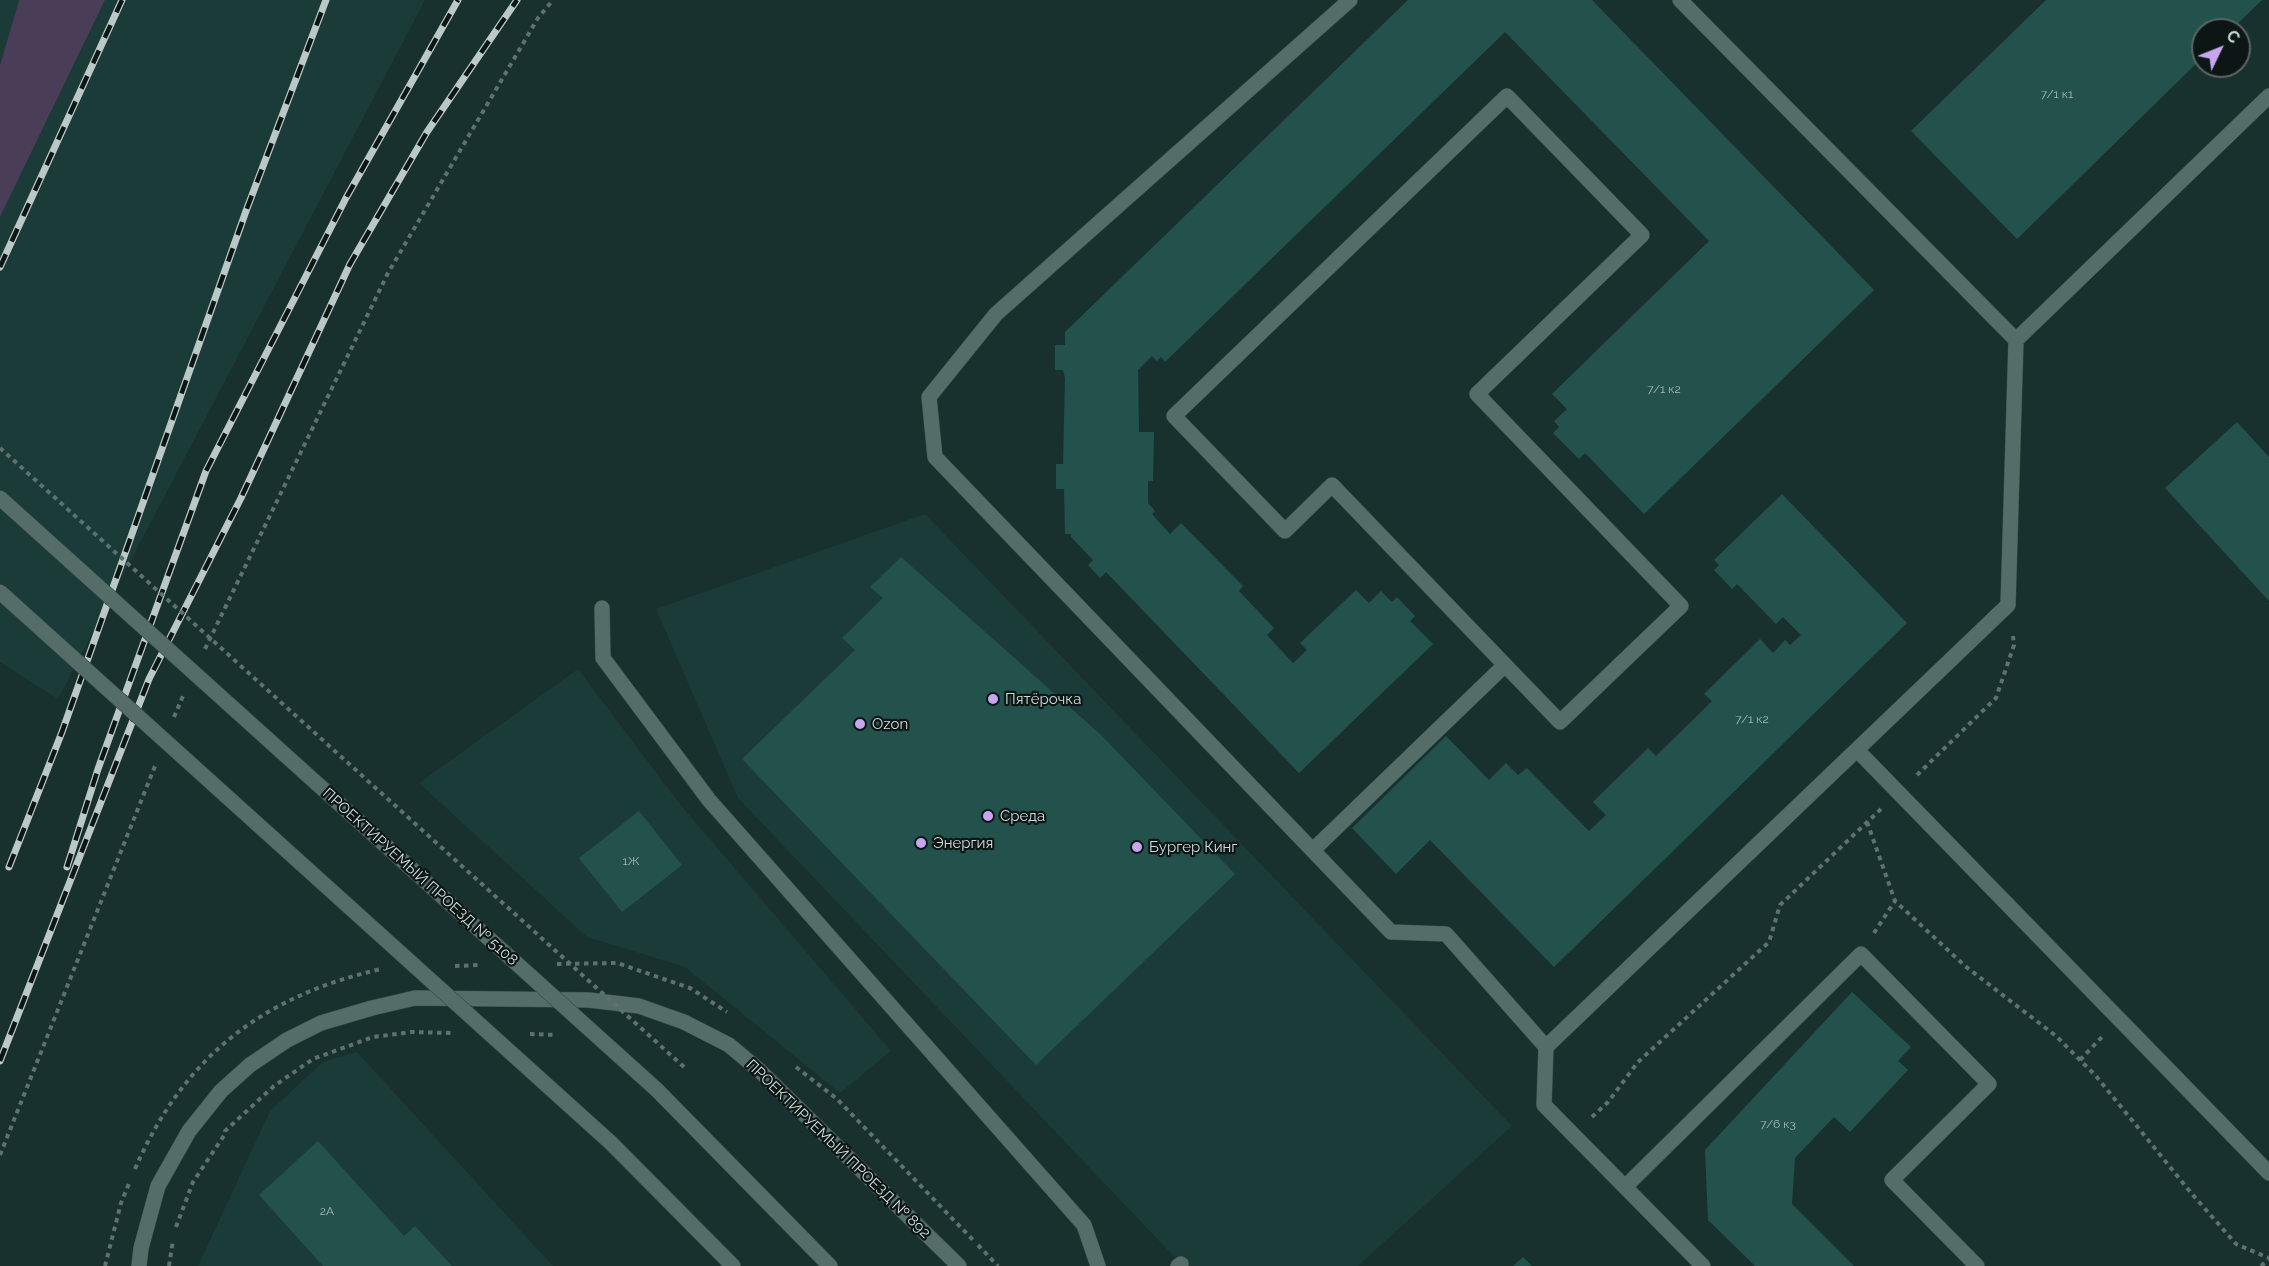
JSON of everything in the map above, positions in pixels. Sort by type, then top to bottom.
[{"type":"main road","points":[[1350,0],[996,314],[928,397],[935,457],[1391,932],[1446,934],[1546,1047],[1544,1105],[1703,1266]]},
{"type":"main road","points":[[1680,0],[2016,340]]},
{"type":"main road","points":[[1507,96],[1642,235],[1477,394],[1681,606],[1560,722],[1505,665],[1332,485],[1285,531],[1174,416],[1507,96]]},
{"type":"main road","points":[[1546,1047],[2008,605],[2016,340],[2269,96]]},
{"type":"main road","name":"ПРОЕКТИРУЕМЫЙ ПРОЕЗД № 5108","points":[[0,498],[657,1090],[830,1266]]},
{"type":"main road","points":[[0,592],[610,1143],[733,1266]]},
{"type":"main road","points":[[602,608],[603,658],[695,781],[732,827],[1084,1225],[1098,1266]]},
{"type":"main road","points":[[1313,850],[1505,665]]},
{"type":"main road","points":[[1857,750],[2269,1173]]},
{"type":"main road","points":[[1625,1187],[1861,954],[1989,1084],[1892,1180],[1977,1266]]},
{"type":"main road","name":"ПРОЕКТИРУЕМЫЙ ПРОЕЗД № 892","points":[[139,1266],[141,1248],[158,1186],[189,1131],[221,1091],[250,1065],[287,1040],[321,1023],[415,998],[589,999],[639,1006],[684,1022],[729,1045],[760,1071],[959,1266]]},
{"type":"path","points":[[201,658],[388,273],[538,18],[553,0]]},
{"type":"path","points":[[0,448],[684,1067]]},
{"type":"path","points":[[1573,1135],[1608,1102],[1638,1062],[1769,942],[1780,905],[1996,698],[2014,645],[2008,605]]},
{"type":"path","points":[[174,718],[187,685]]},
{"type":"path","points":[[0,1155],[157,762]]},
{"type":"path","points":[[1867,822],[1895,901],[1965,966],[2056,1035],[2096,1076],[2236,1244],[2269,1258],[2261,1266]]},
{"type":"path","points":[[1861,954],[1895,901]]},
{"type":"shaded area","points":[[0,0],[19,0],[0,65]]},
{"type":"shaded area","points":[[19,0],[105,0],[0,217],[0,65]]},
{"type":"shaded area","points":[[105,0],[425,0],[58,699],[0,662],[0,217]]},
{"type":"shaded area","points":[[925,514],[1512,1126],[1358,1266],[1183,1266],[738,798],[656,609]]},
{"type":"shaded area","points":[[578,669],[679,803],[891,1051],[840,1093],[685,967],[587,937],[419,783]]},
{"type":"shaded area","points":[[357,1052],[553,1266],[198,1266],[270,1111],[323,1062]]},
{"type":"building","points":[[1408,0],[1592,0],[1874,290],[1644,514],[1585,453],[1579,459],[1553,433],[1559,427],[1554,421],[1567,409],[1552,394],[1709,241],[1505,32],[1165,362],[1161,357],[1157,361],[1152,356],[1138,370],[1139,432],[1154,432],[1153,481],[1148,481],[1148,503],[1155,511],[1152,514],[1170,534],[1181,523],[1243,586],[1239,591],[1274,628],[1267,635],[1293,663],[1307,650],[1300,643],[1356,590],[1369,603],[1381,591],[1392,602],[1397,597],[1415,616],[1410,621],[1433,644],[1299,773],[1106,572],[1100,578],[1088,565],[1093,560],[1071,537],[1071,534],[1065,534],[1064,489],[1056,489],[1056,464],[1063,464],[1065,378],[1063,370],[1055,370],[1055,345],[1065,345],[1065,332]]},
{"type":"building","points":[[2046,0],[2262,0],[2243,18],[2191,18],[2191,69],[2017,239],[1911,131]]},
{"type":"building","points":[[2237,422],[2269,457],[2269,601],[2165,488]]},
{"type":"building","points":[[1782,494],[1907,623],[1554,967],[1430,840],[1396,874],[1352,828],[1446,736],[1489,780],[1506,763],[1518,775],[1527,768],[1589,831],[1606,815],[1593,802],[1648,748],[1656,756],[1712,701],[1704,694],[1760,639],[1773,653],[1785,640],[1790,645],[1801,635],[1783,617],[1776,624],[1737,584],[1732,589],[1714,570],[1719,565],[1714,560]]},
{"type":"building","name":"Среда","points":[[901,557],[1101,735],[1235,874],[1036,1065],[742,759],[855,650],[842,638],[883,598],[870,587]]},
{"type":"building","points":[[639,811],[682,865],[622,912],[579,858]]},
{"type":"building","points":[[1852,992],[1911,1047],[1898,1061],[1908,1070],[1850,1132],[1834,1117],[1795,1158],[1792,1204],[1854,1266],[1755,1266],[1708,1220],[1705,1150]]},
{"type":"building","points":[[318,1141],[404,1236],[415,1226],[452,1266],[323,1266],[259,1195]]},
{"type":"building","points":[[1523,1257],[1532,1266],[1513,1266]]},
{"type":"railway","points":[[0,267],[122,0]]},
{"type":"railway","points":[[9,867],[62,732],[246,211],[326,0]]},
{"type":"railway","points":[[67,867],[98,769],[206,471],[346,198],[458,0]]},
{"type":"railway","points":[[0,1061],[149,679],[241,498],[350,264],[427,132],[517,0]]},
{"type":"place","name":"Пятёрочка","points":[[993,699]]},
{"type":"place","name":"Ozon","points":[[860,724]]},
{"type":"place","name":"Среда","points":[[988,816]]},
{"type":"place","name":"Энергия","points":[[921,843]]},
{"type":"place","name":"Бургер Кинг","points":[[1137,847]]}]
